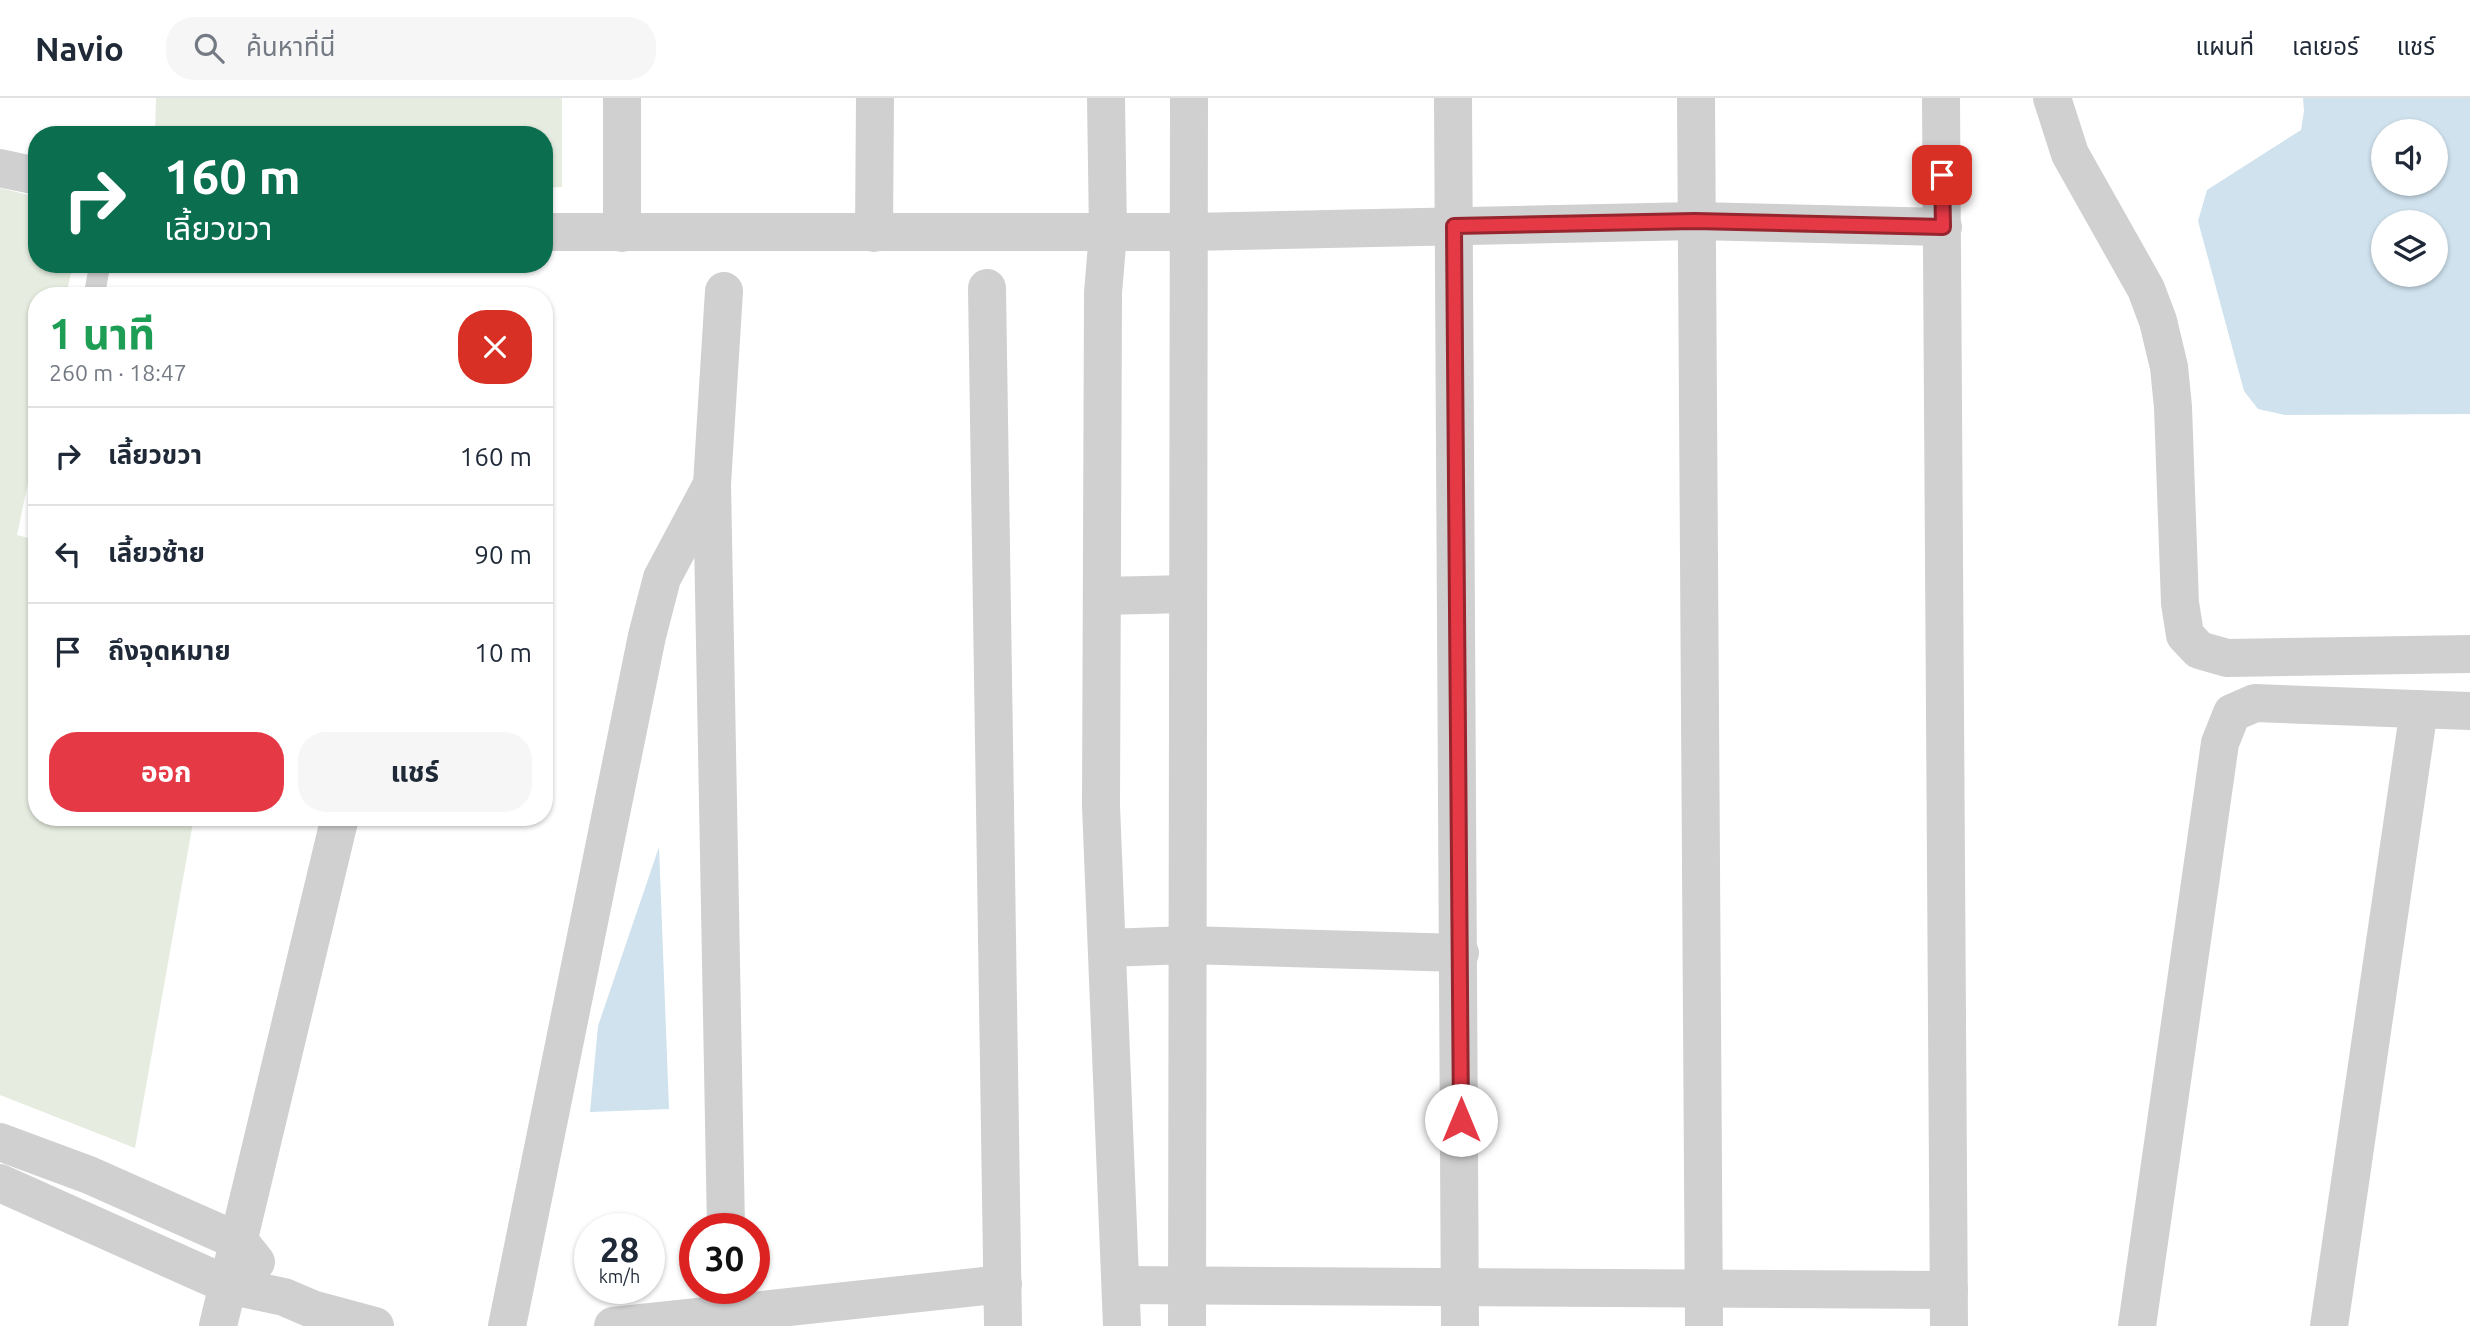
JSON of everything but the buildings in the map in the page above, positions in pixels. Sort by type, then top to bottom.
[{"type":"street","points":[[622,98],[622,233]]},
{"type":"street","points":[[874,233],[875,98]]},
{"type":"street","points":[[1106,98],[1108,233],[1104,293],[1101,806],[1122,1326]]},
{"type":"street","points":[[1187,1326],[1189,98]]},
{"type":"street","points":[[1454,98],[1462,1287],[1460,1326]]},
{"type":"street","points":[[1696,98],[1704,1326]]},
{"type":"street","points":[[1121,1285],[1703,1289],[1949,1308],[1941,98]]},
{"type":"street","points":[[2053,98],[2070,154],[2146,289],[2158,321],[2170,381],[2180,603],[2185,635],[2199,650],[2227,658],[2470,654]]},
{"type":"street","points":[[0,167],[28,174]]},
{"type":"street","points":[[553,232],[1108,233],[1695,221],[1943,227]]},
{"type":"street","points":[[987,288],[1003,1326]]},
{"type":"street","points":[[724,291],[712,484],[726,1213]]},
{"type":"street","points":[[507,1326],[647,636],[662,578],[712,484]]},
{"type":"street","points":[[1102,596],[1188,594]]},
{"type":"street","points":[[2137,1326],[2220,743],[2232,713],[2255,703],[2470,711]]},
{"type":"street","points":[[2329,1326],[2419,709]]},
{"type":"street","points":[[218,1326],[338,826]]},
{"type":"street","points":[[1107,947],[1188,945],[1460,953]]},
{"type":"street","points":[[3,1150],[89,1175],[240,1242],[284,1297]]},
{"type":"street","points":[[0,1183],[228,1285],[284,1297],[312,1309],[375,1326]]},
{"type":"street","points":[[613,1326],[727,1310],[1003,1284]]},
{"type":"shaded area","points":[[156,98],[562,98],[562,187],[553,188],[553,126],[155,126]]},
{"type":"shaded area","points":[[0,188],[28,195],[28,273],[71,273],[68,287],[28,287],[28,483],[17,535],[28,538],[28,826],[192,826],[135,1148],[0,1095]]},
{"type":"water","points":[[2303,98],[2470,98],[2470,414],[2285,415],[2258,409],[2244,391],[2198,221],[2207,190],[2301,130]]},
{"type":"water","points":[[659,847],[669,1109],[590,1112],[598,1026]]},
{"type":"route","points":[[1461,1120],[1454,226],[1695,221],[1943,227],[1942,175]]}]
